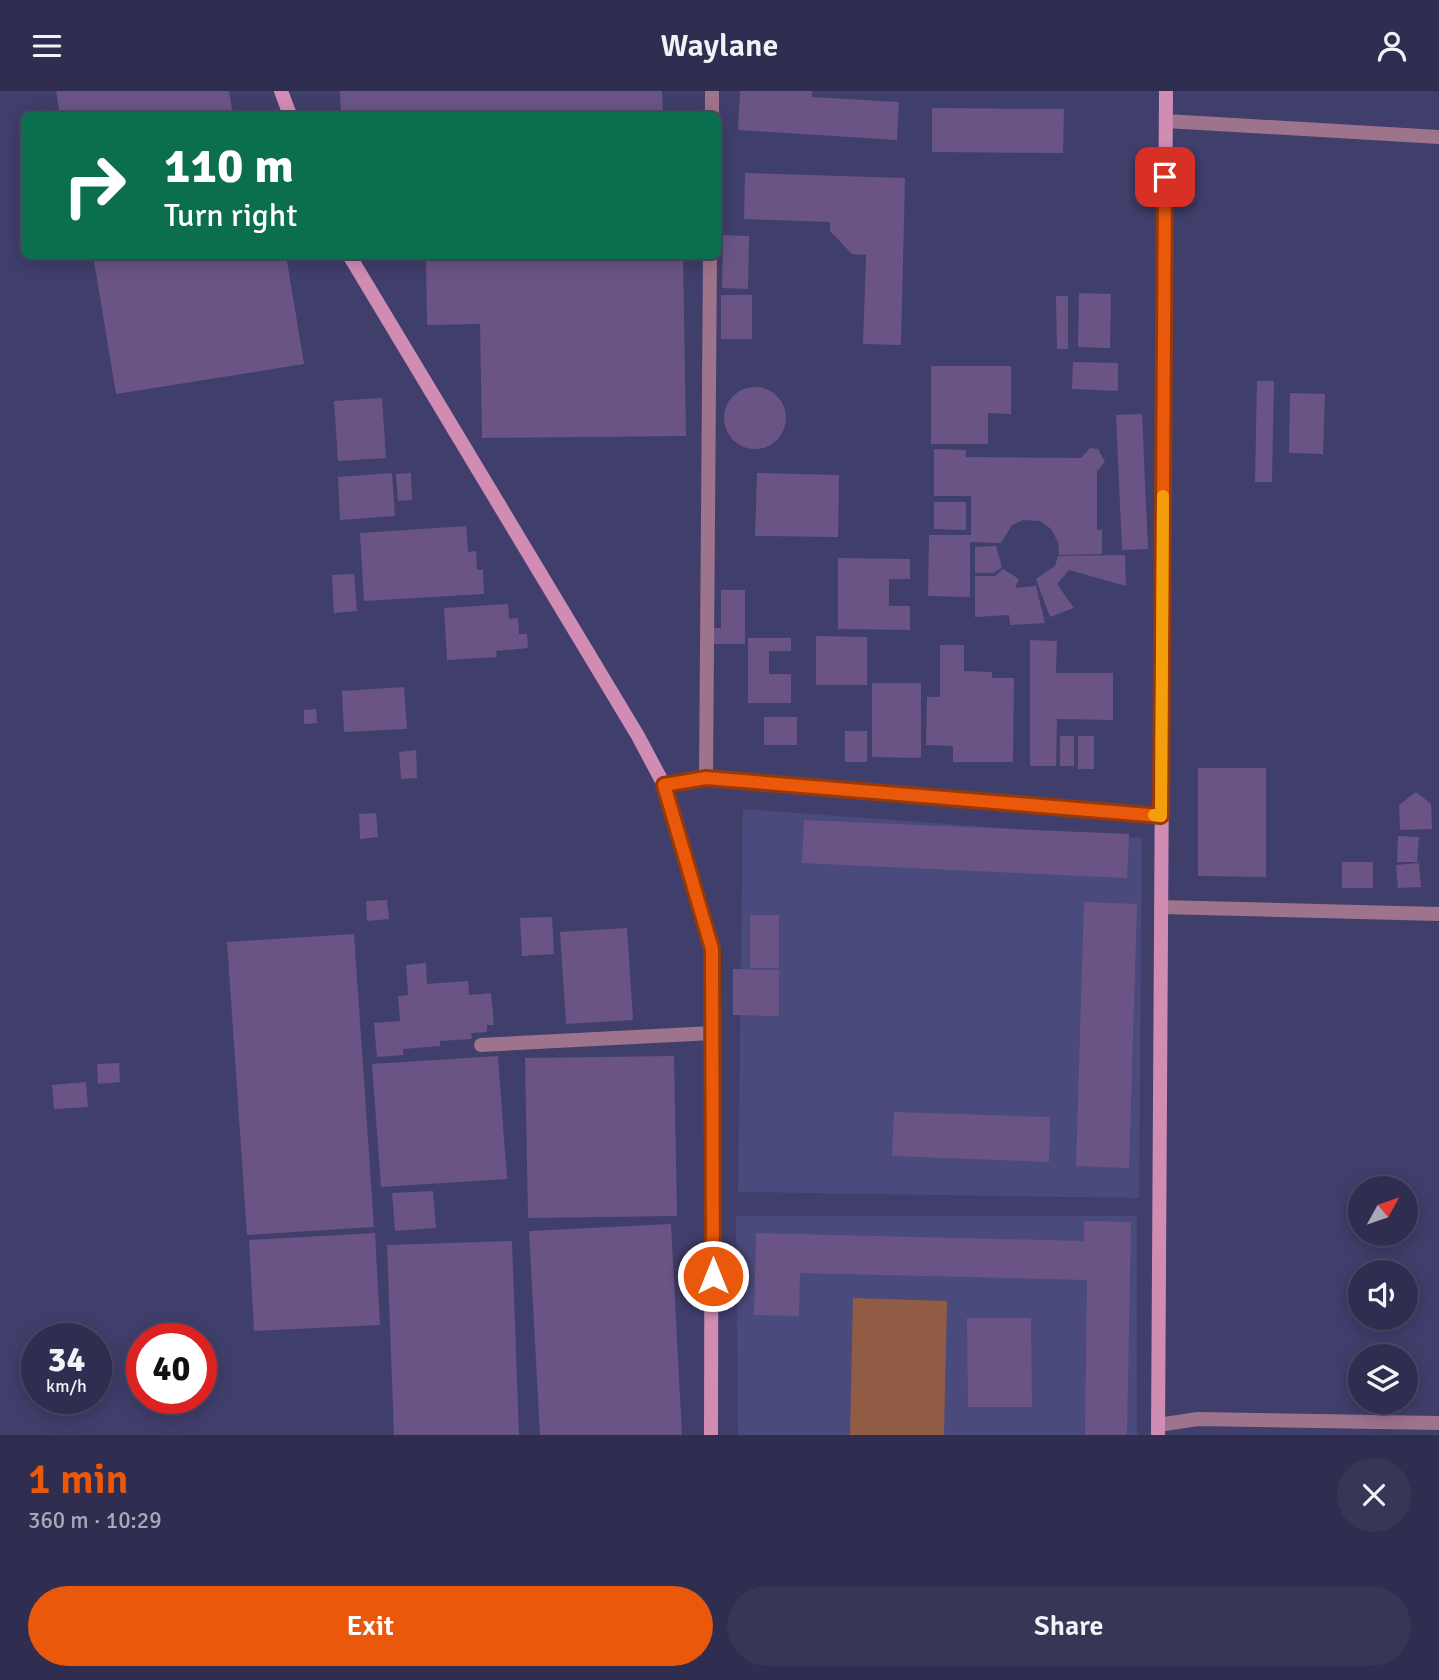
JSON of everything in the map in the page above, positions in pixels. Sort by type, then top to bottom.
[{"type":"street","points":[[281,91],[289,112]]},
{"type":"street","points":[[712,91],[712,112]]},
{"type":"street","points":[[1166,91],[1158,1430],[1198,1419],[1439,1423]]},
{"type":"street","points":[[1166,121],[1439,137]]},
{"type":"street","points":[[351,259],[638,736],[664,785],[712,949],[711,1435]]},
{"type":"street","points":[[706,778],[710,259]]},
{"type":"street","points":[[664,785],[706,778],[1161,816]]},
{"type":"street","points":[[1161,907],[1439,915]]},
{"type":"street","points":[[481,1045],[713,1033]]},
{"type":"shaded area","points":[[743,809],[1142,838],[1139,1198],[738,1192]]},
{"type":"shaded area","points":[[736,1216],[1137,1216],[1137,1435],[738,1435]]},
{"type":"shaded area","points":[[853,1298],[947,1301],[944,1435],[850,1435]]},
{"type":"building","points":[[56,91],[229,91],[232,112],[60,112]]},
{"type":"building","points":[[340,91],[662,91],[663,112],[341,112]]},
{"type":"building","points":[[740,91],[812,91],[812,97],[899,102],[897,140],[738,130]]},
{"type":"building","points":[[932,108],[1064,109],[1063,153],[932,152]]},
{"type":"building","points":[[745,173],[905,178],[901,345],[863,344],[866,255],[852,254],[830,231],[830,222],[744,219]]},
{"type":"building","points":[[723,235],[749,236],[748,289],[722,288]]},
{"type":"building","points":[[94,259],[287,259],[304,364],[116,394]]},
{"type":"building","points":[[426,259],[683,259],[686,436],[482,438],[480,324],[427,325]]},
{"type":"building","points":[[1079,293],[1111,294],[1110,348],[1078,347]]},
{"type":"building","points":[[721,295],[752,295],[752,339],[721,339]]},
{"type":"building","points":[[1056,296],[1068,296],[1068,349],[1057,349]]},
{"type":"building","points":[[1073,362],[1118,363],[1118,391],[1072,389]]},
{"type":"building","points":[[931,366],[1011,366],[1011,414],[988,413],[988,444],[931,444]]},
{"type":"building","points":[[1257,381],[1274,381],[1272,482],[1255,482]]},
{"type":"building","points":[[755,387],[777,396],[786,418],[777,440],[755,449],[733,440],[724,418],[733,396]]},
{"type":"building","points":[[1290,393],[1325,394],[1323,454],[1289,453]]},
{"type":"building","points":[[382,398],[386,458],[338,461],[334,401]]},
{"type":"building","points":[[1142,414],[1148,549],[1122,550],[1116,415]]},
{"type":"building","points":[[1090,448],[1098,449],[1105,462],[1097,471],[1097,530],[1102,530],[1102,554],[1059,555],[1058,542],[1051,529],[1040,521],[1023,520],[1012,525],[1001,543],[970,542],[970,597],[928,596],[929,535],[971,535],[971,496],[934,496],[934,449],[966,450],[966,457],[1081,458]]},
{"type":"building","points":[[392,473],[395,516],[340,520],[338,477]]},
{"type":"building","points":[[411,473],[412,500],[398,501],[396,474]]},
{"type":"building","points":[[757,473],[839,475],[838,537],[755,536]]},
{"type":"building","points":[[934,502],[966,502],[966,530],[934,529]]},
{"type":"building","points":[[466,526],[468,552],[476,551],[477,570],[483,570],[484,594],[364,601],[360,533]]},
{"type":"building","points":[[996,546],[1002,567],[994,573],[975,573],[975,547]]},
{"type":"building","points":[[1125,555],[1126,586],[1069,570],[1057,584],[1074,608],[1050,617],[1036,579],[1055,566],[1058,556]]},
{"type":"building","points":[[838,558],[910,559],[910,579],[889,579],[889,606],[910,606],[910,630],[838,629]]},
{"type":"building","points":[[1003,569],[1019,579],[1015,588],[1036,586],[1045,623],[1010,625],[1009,615],[975,617],[975,576],[995,576]]},
{"type":"building","points":[[354,574],[357,611],[334,613],[332,575]]},
{"type":"building","points":[[721,590],[745,590],[745,644],[713,644],[713,628],[721,628]]},
{"type":"building","points":[[508,604],[509,619],[518,618],[519,634],[527,634],[528,648],[496,651],[497,657],[447,660],[444,608]]},
{"type":"building","points":[[816,636],[867,637],[867,685],[816,685]]},
{"type":"building","points":[[748,638],[791,638],[791,651],[769,651],[769,674],[791,674],[791,703],[748,703]]},
{"type":"building","points":[[1030,640],[1057,641],[1056,673],[1113,673],[1113,720],[1057,719],[1056,766],[1030,766]]},
{"type":"building","points":[[940,645],[964,645],[964,671],[992,672],[992,678],[1014,678],[1013,762],[953,762],[953,746],[926,745],[927,697],[940,697]]},
{"type":"building","points":[[872,683],[921,683],[921,758],[872,757]]},
{"type":"building","points":[[404,687],[407,729],[344,732],[342,691]]},
{"type":"building","points":[[316,709],[317,723],[304,724],[304,710]]},
{"type":"building","points":[[764,717],[797,717],[797,745],[764,745]]},
{"type":"building","points":[[845,731],[867,731],[867,762],[845,762]]},
{"type":"building","points":[[1060,736],[1074,736],[1074,766],[1060,766]]},
{"type":"building","points":[[1078,736],[1094,736],[1094,769],[1078,769]]},
{"type":"building","points":[[416,750],[417,778],[401,779],[399,752]]},
{"type":"building","points":[[1198,768],[1266,768],[1266,877],[1198,876]]},
{"type":"building","points":[[1416,792],[1431,804],[1432,829],[1400,830],[1399,805]]},
{"type":"building","points":[[376,813],[378,837],[360,839],[359,814]]},
{"type":"building","points":[[804,820],[1129,834],[1127,878],[802,863]]},
{"type":"building","points":[[1398,836],[1419,837],[1417,862],[1397,862]]},
{"type":"building","points":[[1342,862],[1373,862],[1373,888],[1342,888]]},
{"type":"building","points":[[1419,863],[1421,887],[1398,888],[1396,865]]},
{"type":"building","points":[[387,900],[389,919],[367,921],[366,901]]},
{"type":"building","points":[[1084,902],[1137,904],[1129,1168],[1076,1166]]},
{"type":"building","points":[[750,915],[779,915],[779,968],[750,968]]},
{"type":"building","points":[[552,917],[554,954],[522,956],[520,918]]},
{"type":"building","points":[[627,928],[633,1020],[566,1024],[560,932]]},
{"type":"building","points":[[354,934],[374,1227],[247,1235],[227,942]]},
{"type":"building","points":[[426,963],[427,984],[468,981],[469,995],[491,993],[494,1025],[487,1025],[487,1032],[471,1033],[472,1039],[440,1041],[440,1046],[403,1049],[403,1055],[377,1057],[374,1023],[400,1021],[398,996],[408,995],[406,965]]},
{"type":"building","points":[[733,969],[779,970],[779,1016],[733,1015]]},
{"type":"building","points":[[498,1056],[507,1179],[381,1187],[372,1064]]},
{"type":"building","points":[[674,1056],[677,1216],[528,1218],[525,1058]]},
{"type":"building","points":[[119,1063],[120,1082],[98,1084],[97,1064]]},
{"type":"building","points":[[86,1082],[88,1107],[54,1109],[52,1085]]},
{"type":"building","points":[[894,1112],[1050,1117],[1049,1162],[892,1156]]},
{"type":"building","points":[[433,1191],[436,1228],[395,1231],[392,1193]]},
{"type":"building","points":[[1084,1221],[1131,1222],[1127,1435],[1085,1435],[1087,1280],[800,1273],[799,1316],[754,1315],[756,1233],[1084,1241]]},
{"type":"building","points":[[671,1224],[682,1435],[540,1435],[529,1231]]},
{"type":"building","points":[[375,1233],[380,1325],[254,1331],[249,1240]]},
{"type":"building","points":[[512,1241],[519,1435],[394,1435],[387,1245]]},
{"type":"building","points":[[967,1318],[1031,1318],[1032,1407],[968,1407]]},
{"type":"slow traffic","points":[[1154,815],[1161,816],[1163,496]]},
{"type":"route","points":[[713,1276],[712,949],[664,785],[706,778],[1161,816],[1165,177]]}]
